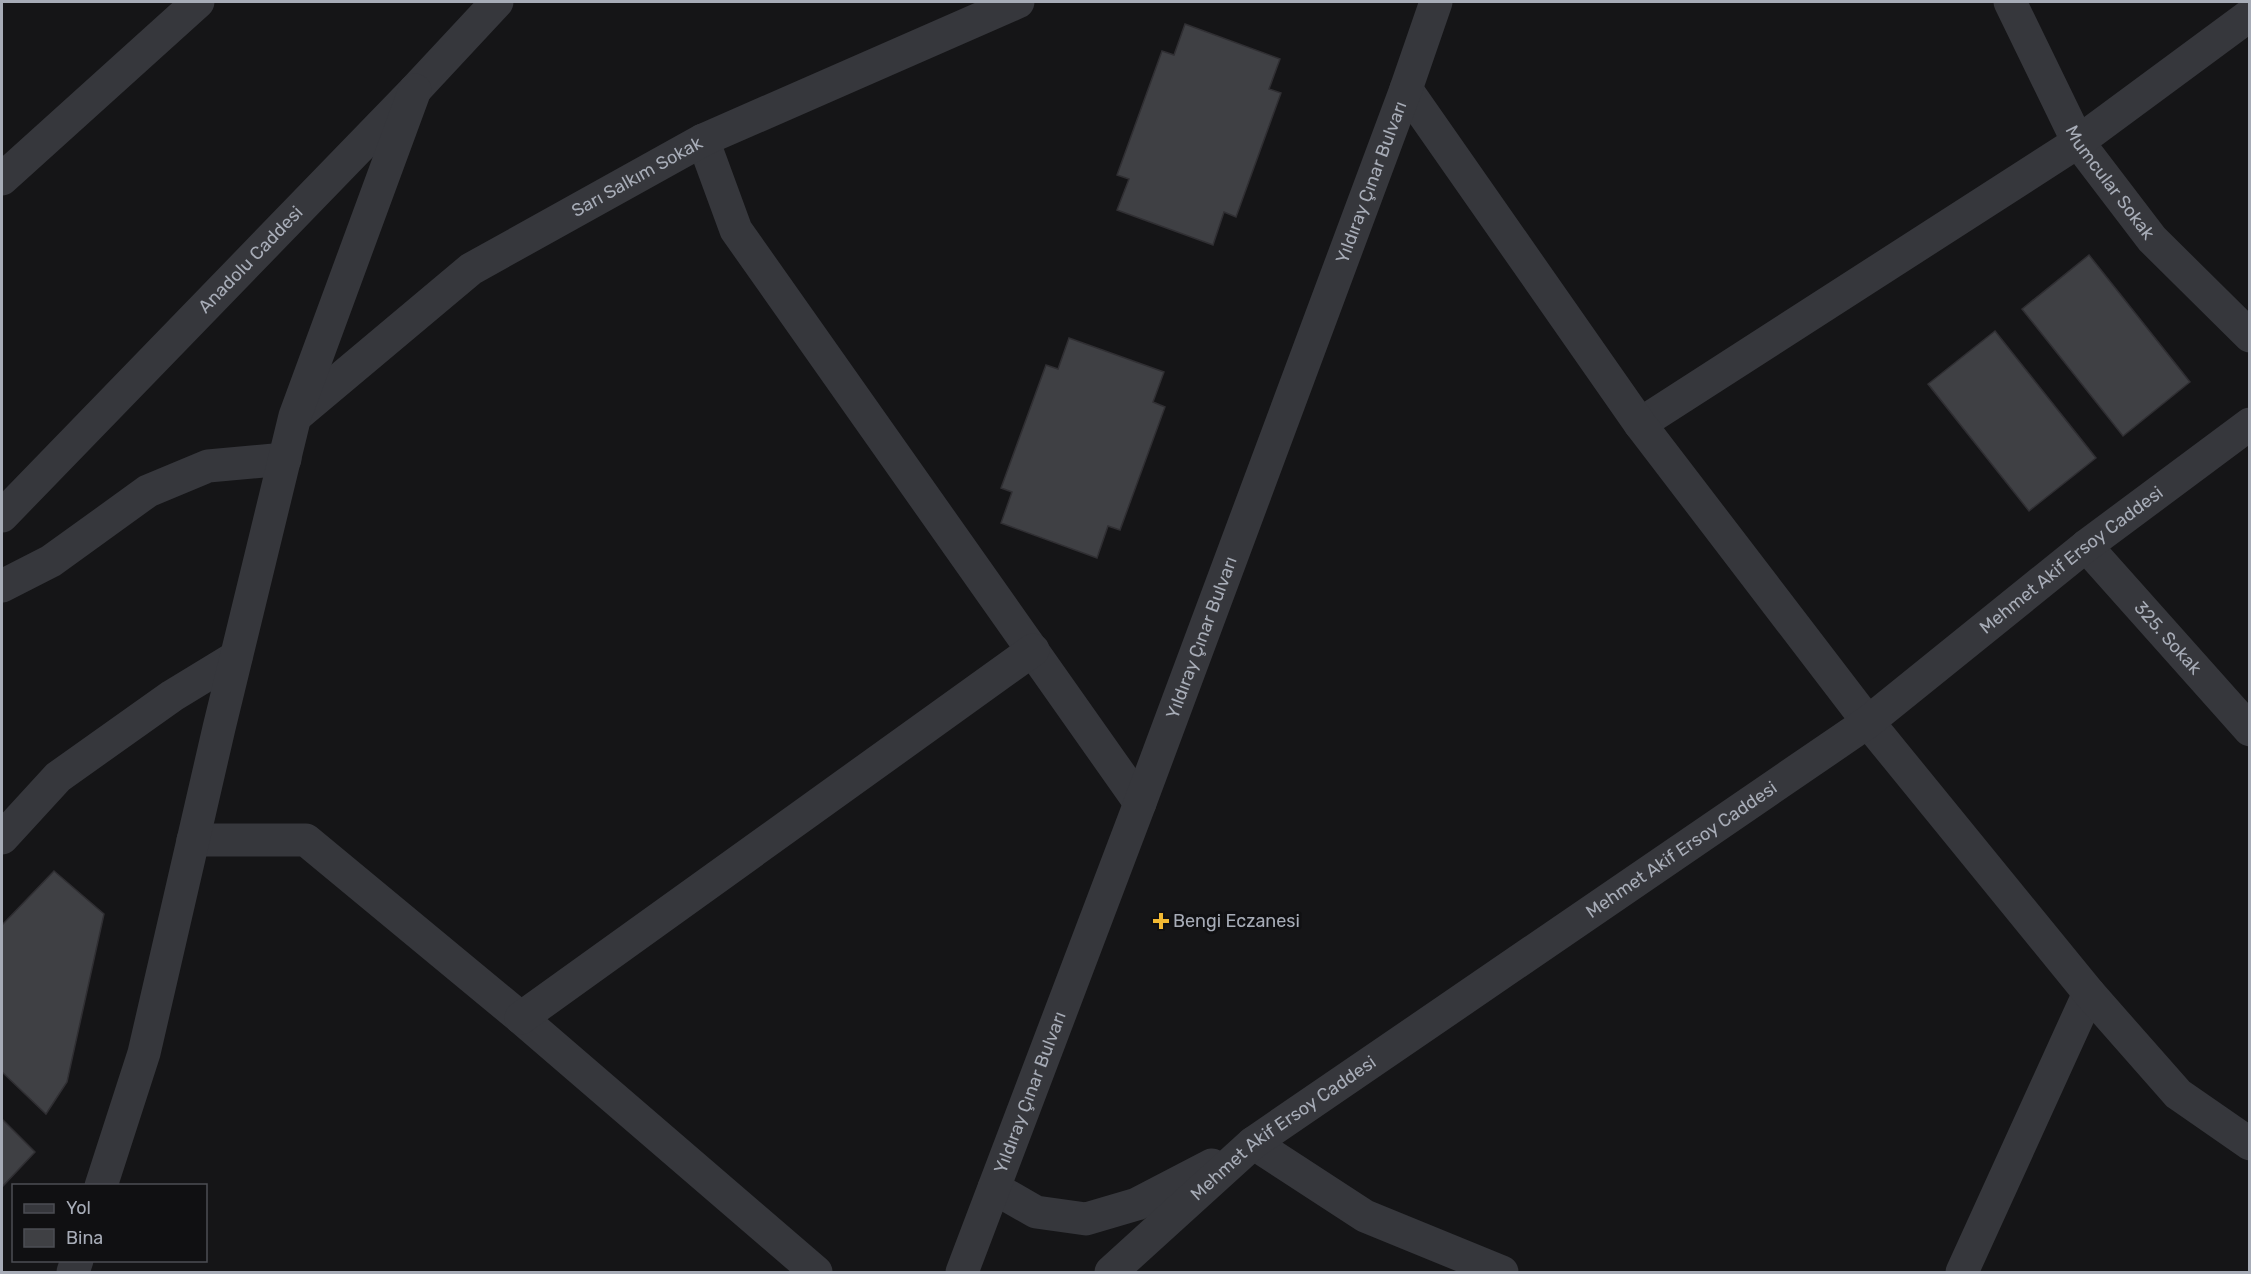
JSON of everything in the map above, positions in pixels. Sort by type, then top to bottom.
[{"type":"street","points":[[2,179],[198,2]]},
{"type":"street","name":"Anadolu Caddesi","points":[[2,516],[415,90],[497,2]]},
{"type":"street","name":"Sarı Salkım Sokak","points":[[295,416],[471,269],[703,140],[1018,2]]},
{"type":"street","name":"Yıldıray Çınar Bulvarı","points":[[962,1272],[1140,803],[1406,89],[1436,2]]},
{"type":"street","name":"Mumcular Sokak","points":[[2010,2],[2078,142],[2151,239],[2250,336]]},
{"type":"street","points":[[1640,424],[2078,142],[2250,15]]},
{"type":"street","points":[[1406,89],[1640,424],[1868,722],[2089,993],[2178,1094],[2250,1144]]},
{"type":"street","points":[[101,1184],[144,1053],[236,657],[295,416],[415,90]]},
{"type":"street","points":[[703,140],[736,230],[1140,803]]},
{"type":"street","name":"Mehmet Akif Ersoy Caddesi","points":[[1112,1272],[1253,1143],[1868,722],[2086,546],[2250,424]]},
{"type":"street","points":[[2,586],[51,561],[148,491],[207,466],[285,459]]},
{"type":"street","name":"325. Sokak","points":[[2086,546],[2250,730]]},
{"type":"street","points":[[521,1018],[1033,650]]},
{"type":"street","points":[[2,838],[58,777],[172,696],[236,657]]},
{"type":"street","points":[[193,840],[306,840],[521,1018],[816,1272]]},
{"type":"street","points":[[1962,1272],[2089,993]]},
{"type":"street","points":[[994,1188],[1036,1212],[1086,1219],[1137,1204],[1253,1143],[1365,1216],[1502,1272]]},
{"type":"building","points":[[1185,24],[1280,59],[1269,89],[1281,93],[1236,217],[1224,212],[1213,245],[1117,210],[1129,179],[1117,175],[1162,51],[1174,55]]},
{"type":"building","points":[[2089,255],[2190,382],[2123,436],[2022,309]]},
{"type":"building","points":[[1995,331],[2096,458],[2029,511],[1928,384]]},
{"type":"building","points":[[1069,338],[1164,372],[1153,402],[1165,407],[1120,530],[1108,526],[1097,558],[1001,523],[1012,492],[1001,488],[1046,365],[1058,369]]},
{"type":"building","points":[[54,871],[104,914],[67,1082],[46,1114],[2,1072],[2,925]]},
{"type":"building","points":[[2,1119],[35,1152],[2,1187]]},
{"type":"place","name":"Bengi Eczanesi","points":[[1161,921]]}]
